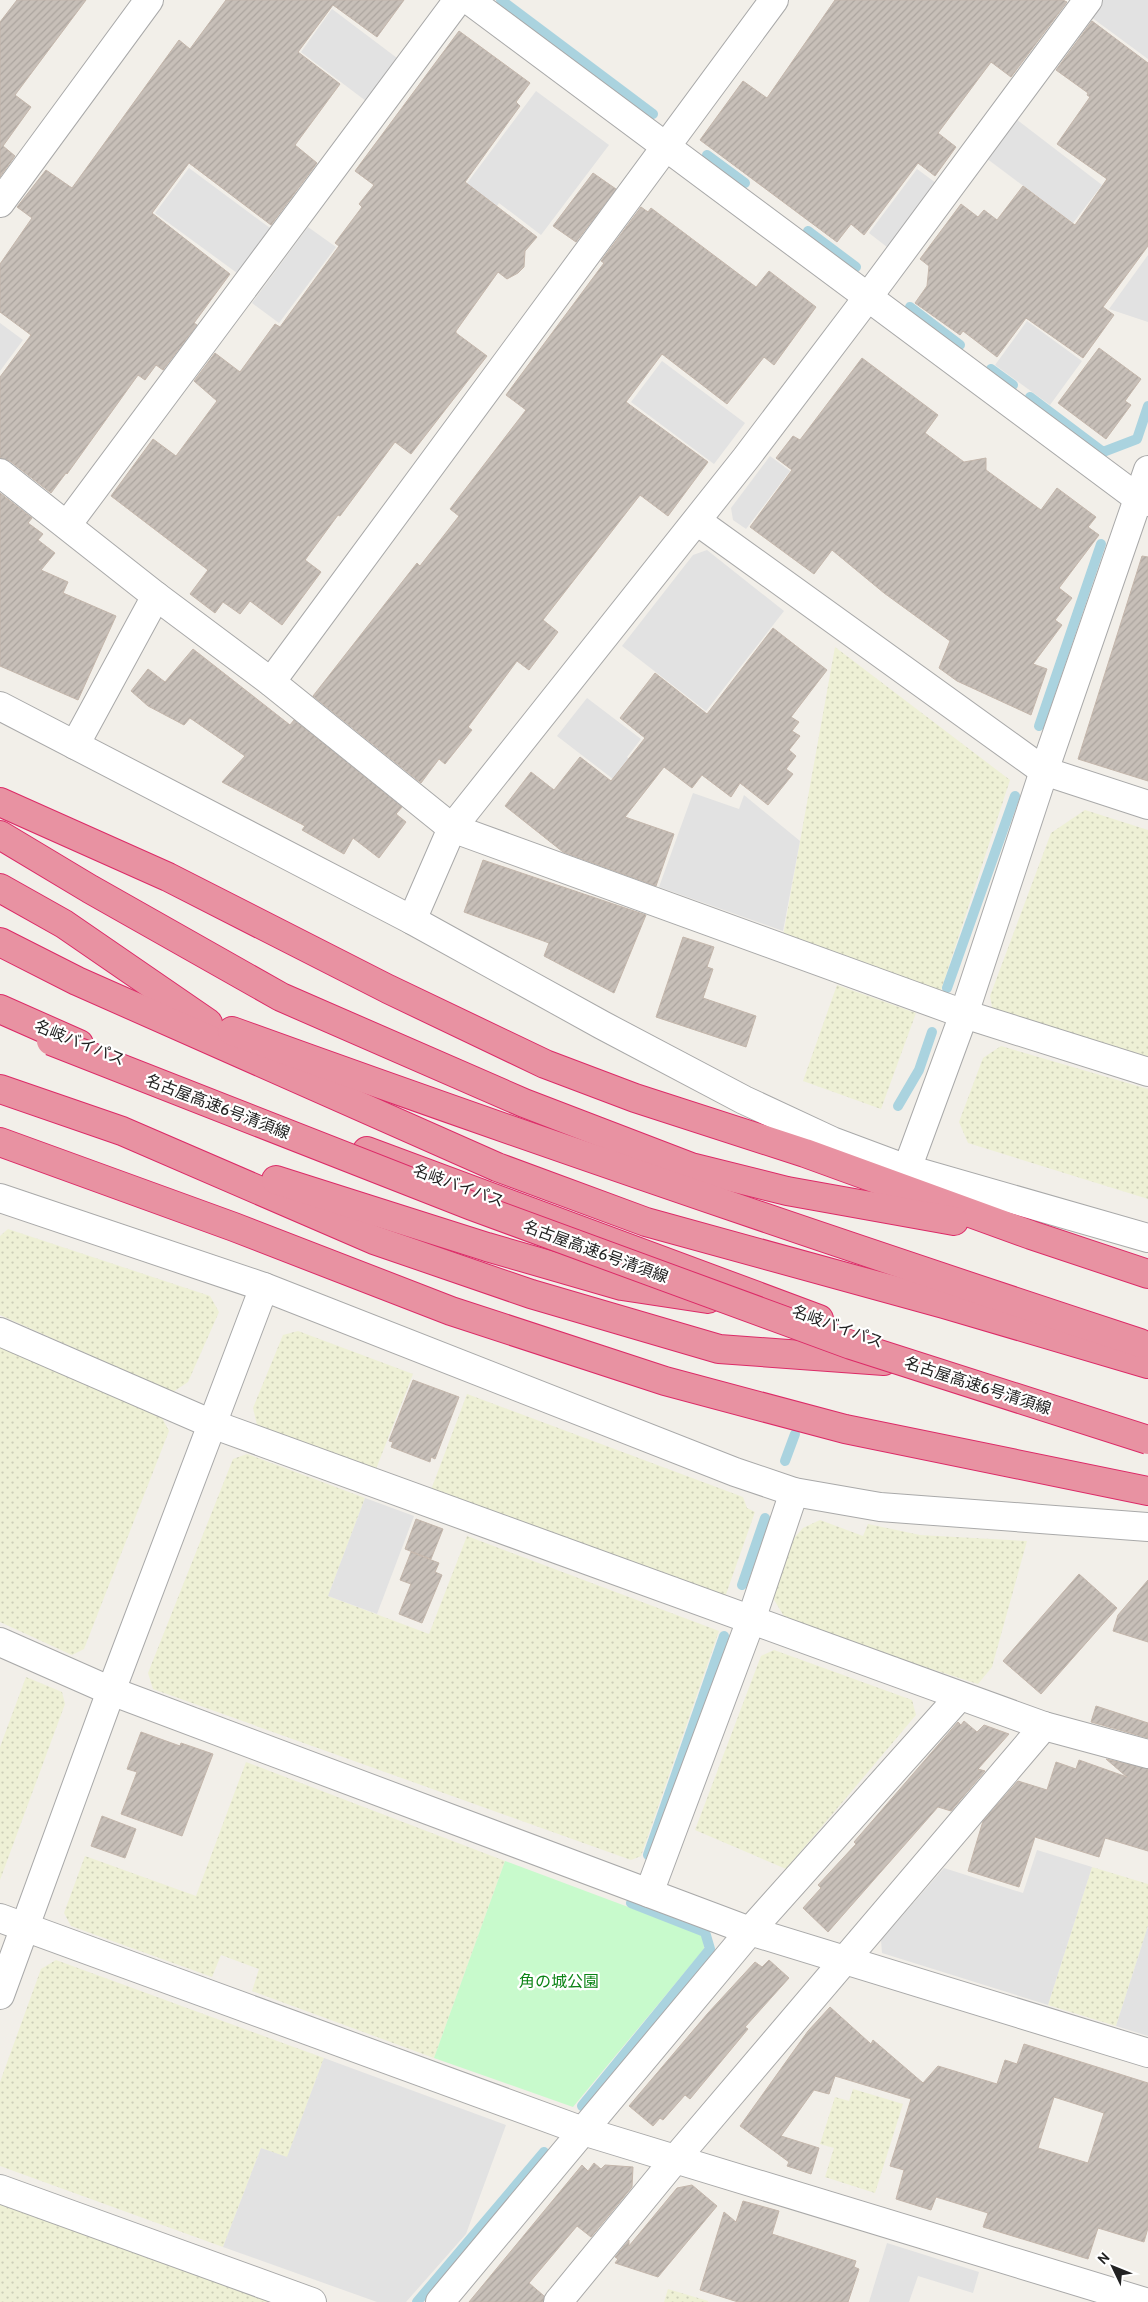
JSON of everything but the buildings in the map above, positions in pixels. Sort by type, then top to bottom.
[{"type":"highway","points":[[0,802],[168,877],[388,989],[545,1064],[635,1098],[804,1153],[1032,1235],[1148,1274]]},
{"type":"highway","points":[[0,818],[90,889]]},
{"type":"highway","points":[[0,835],[90,889],[281,997],[524,1104],[691,1167],[787,1191],[1032,1235]]},
{"type":"highway","points":[[0,888],[64,924],[208,1023]]},
{"type":"highway","points":[[0,935],[208,1023],[506,1130],[874,1256],[1148,1345]]},
{"type":"highway","points":[[0,942],[77,981],[497,1167],[646,1222],[944,1304],[1148,1364]]},
{"type":"highway","name":"名岐バイパス","points":[[0,1009],[76,1043],[946,1366],[1148,1429]]},
{"type":"highway","name":"名古屋高速6号清須線","points":[[0,1022],[472,1206],[739,1304],[851,1344],[1148,1440]]},
{"type":"highway","points":[[0,1088],[122,1131],[374,1240],[550,1299],[719,1349],[946,1366]]},
{"type":"highway","points":[[0,1088],[344,1202],[622,1286],[739,1304]]},
{"type":"highway","points":[[0,1142],[234,1227],[451,1311],[665,1381],[845,1429],[1148,1491]]},
{"type":"street","points":[[0,203],[149,0]]},
{"type":"street","points":[[68,524],[458,0]]},
{"type":"street","points":[[468,0],[1144,500]]},
{"type":"street","points":[[272,682],[664,146],[774,0]]},
{"type":"street","points":[[412,920],[452,828],[697,521],[868,297],[1088,0]]},
{"type":"street","points":[[907,1169],[964,1014],[1044,771],[1144,500],[1148,470]]},
{"type":"street","points":[[0,473],[68,524],[156,596],[272,682],[452,828],[964,1014],[1148,1072]]},
{"type":"street","points":[[697,521],[1044,771],[1148,805]]},
{"type":"street","points":[[75,745],[156,596]]},
{"type":"street","points":[[0,706],[412,920],[602,1025],[744,1100],[832,1141],[907,1169],[1148,1238]]},
{"type":"street","points":[[0,1198],[264,1287],[736,1472],[794,1492],[880,1507],[1148,1527]]},
{"type":"street","points":[[0,1995],[12,1923],[111,1691],[264,1287]]},
{"type":"street","points":[[0,1332],[212,1424],[1044,1726],[1148,1754]]},
{"type":"street","points":[[649,1893],[751,1620],[794,1492]]},
{"type":"street","points":[[0,1642],[111,1691],[750,1931],[1148,2053]]},
{"type":"street","points":[[440,2302],[750,1931],[960,1696]]},
{"type":"street","points":[[558,2302],[676,2157],[1044,1726]]},
{"type":"street","points":[[12,1923],[583,2131],[676,2157],[1145,2302]]},
{"type":"street","points":[[0,2189],[312,2302]]},
{"type":"green space","points":[[835,647],[1010,780],[940,993],[783,936]]},
{"type":"green space","points":[[1085,810],[1148,830],[1148,1060],[993,1013],[990,996],[1051,833]]},
{"type":"green space","points":[[837,985],[916,1013],[881,1109],[803,1081]]},
{"type":"green space","points":[[1001,1046],[1148,1089],[1148,1199],[968,1143],[959,1122],[983,1058]]},
{"type":"green space","points":[[8,1229],[210,1296],[219,1312],[188,1382],[173,1392],[0,1315],[0,1236]]},
{"type":"green space","points":[[298,1331],[413,1374],[376,1469],[257,1425],[253,1408],[283,1335]]},
{"type":"green space","points":[[0,1344],[160,1414],[169,1431],[84,1649],[72,1655],[0,1622]]},
{"type":"green space","points":[[467,1394],[743,1497],[747,1508],[755,1512],[724,1600],[431,1490]]},
{"type":"green space","points":[[247,1454],[365,1498],[328,1596],[429,1634],[467,1536],[719,1631],[641,1856],[631,1860],[153,1689],[148,1673],[233,1459]]},
{"type":"green space","points":[[820,1520],[863,1536],[868,1524],[920,1535],[1027,1541],[992,1667],[978,1684],[788,1623],[773,1598],[794,1538],[803,1528]]},
{"type":"green space","points":[[774,1650],[912,1700],[916,1715],[786,1869],[695,1830],[761,1656]]},
{"type":"green space","points":[[26,1677],[62,1692],[65,1704],[0,1880],[0,1747]]},
{"type":"green space","points":[[246,1762],[505,1861],[434,2058],[252,1991],[259,1969],[221,1955],[212,1977],[71,1926],[64,1913],[85,1856],[196,1896]]},
{"type":"green space","name":"角の城公園","points":[[505,1861],[703,1935],[704,1949],[573,2107],[434,2058]]},
{"type":"green space","points":[[1092,1867],[1148,1884],[1148,1926],[1116,2026],[1048,2005]]},
{"type":"green space","points":[[56,1960],[324,2058],[287,2158],[261,2148],[223,2247],[0,2166],[0,2082],[41,1969]]},
{"type":"green space","points":[[853,2089],[903,2104],[875,2193],[825,2177],[834,2148],[820,2144],[835,2097],[849,2101]]},
{"type":"green space","points":[[0,2202],[277,2302],[0,2302]]},
{"type":"green space","points":[[668,2289],[708,2301],[708,2302],[664,2302]]},
{"type":"shaded area","points":[[1103,0],[1148,0],[1148,59],[1091,17]]},
{"type":"shaded area","points":[[332,9],[397,58],[366,101],[301,52]]},
{"type":"shaded area","points":[[536,91],[609,145],[541,235],[499,203],[465,248],[435,226]]},
{"type":"shaded area","points":[[1016,119],[1102,185],[1073,223],[986,158]]},
{"type":"shaded area","points":[[189,168],[270,228],[237,273],[155,213]]},
{"type":"shaded area","points":[[917,169],[936,183],[887,247],[869,233]]},
{"type":"shaded area","points":[[308,227],[336,247],[279,323],[252,303]]},
{"type":"shaded area","points":[[1148,255],[1148,322],[1109,309]]},
{"type":"shaded area","points":[[1027,321],[1082,361],[1050,405],[995,365]]},
{"type":"shaded area","points":[[0,323],[23,340],[0,371]]},
{"type":"shaded area","points":[[662,361],[745,423],[714,464],[631,402]]},
{"type":"shaded area","points":[[770,456],[790,471],[746,529],[733,520],[731,508]]},
{"type":"shaded area","points":[[707,550],[784,611],[706,711],[622,646],[693,555]]},
{"type":"shaded area","points":[[587,698],[641,739],[627,757],[655,778],[639,799],[557,736]]},
{"type":"shaded area","points":[[693,793],[739,809],[744,795],[800,841],[783,931],[659,887]]},
{"type":"shaded area","points":[[365,1498],[414,1516],[377,1614],[328,1596]]},
{"type":"shaded area","points":[[1037,1850],[1092,1867],[1048,2005],[882,1953],[881,1940],[944,1868],[1023,1893]]},
{"type":"shaded area","points":[[1148,1926],[1148,2036],[1116,2026]]},
{"type":"shaded area","points":[[324,2058],[506,2125],[466,2234],[406,2302],[377,2302],[223,2247],[261,2148],[287,2157]]},
{"type":"shaded area","points":[[887,2243],[979,2272],[973,2293],[918,2276],[909,2302],[869,2302]]},
{"type":"waterway","points":[[501,0],[653,114]]},
{"type":"waterway","points":[[707,155],[745,183]]},
{"type":"waterway","points":[[808,231],[856,267]]},
{"type":"waterway","points":[[910,307],[960,345]]},
{"type":"waterway","points":[[991,369],[1013,385]]},
{"type":"waterway","points":[[1030,397],[1103,452],[1137,439],[1148,406]]},
{"type":"waterway","points":[[1039,726],[1101,544]]},
{"type":"waterway","points":[[947,988],[1015,796]]},
{"type":"waterway","points":[[898,1106],[919,1070],[932,1032]]},
{"type":"waterway","points":[[785,1461],[795,1434]]},
{"type":"waterway","points":[[742,1585],[765,1518]]},
{"type":"waterway","points":[[648,1855],[724,1636]]},
{"type":"waterway","points":[[582,2106],[710,1949],[705,1932],[631,1903]]},
{"type":"waterway","points":[[417,2302],[544,2152]]}]
